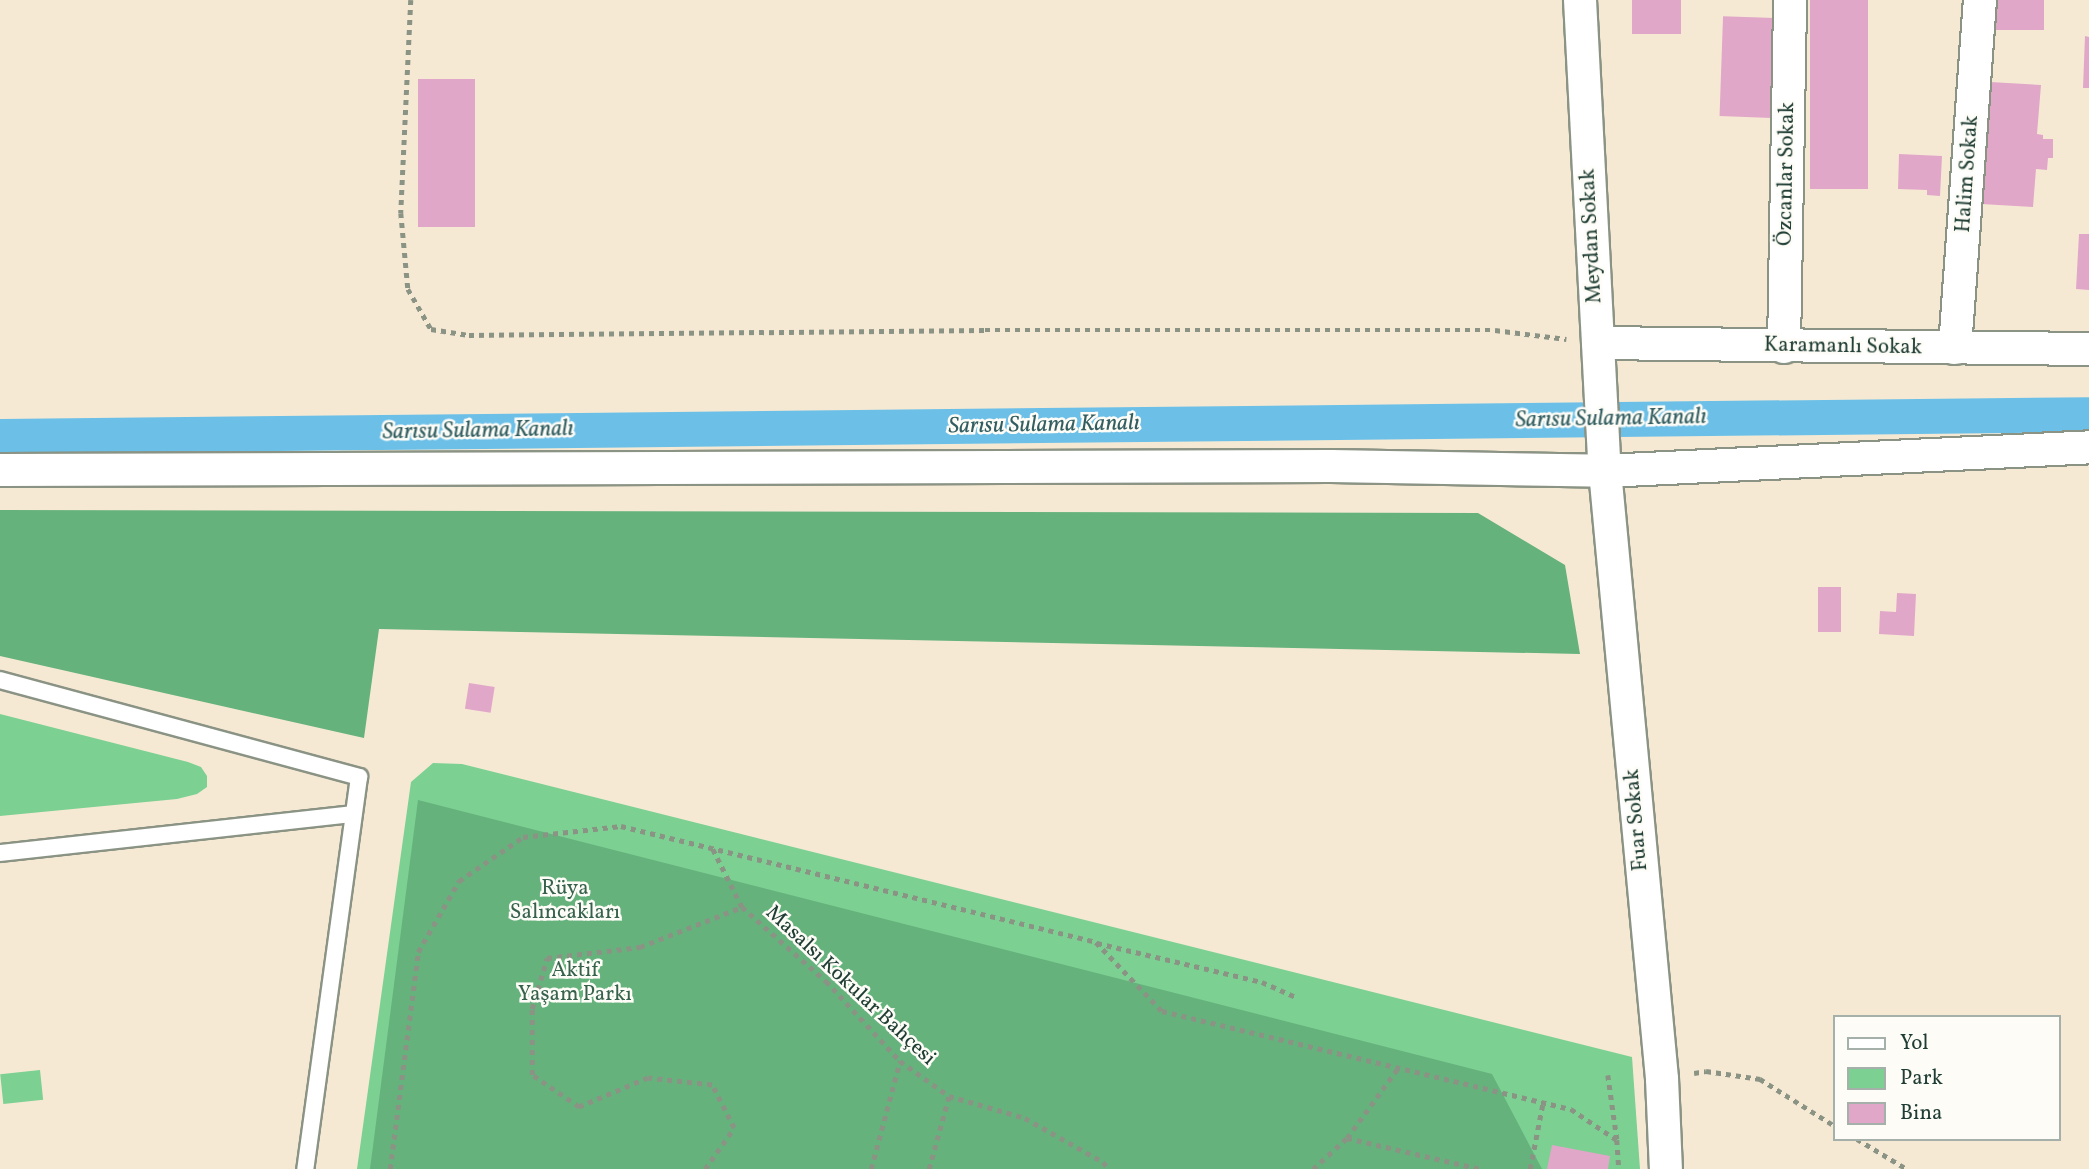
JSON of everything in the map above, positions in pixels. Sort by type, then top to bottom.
[{"type":"street","name":"Meydan Sokak","points":[[1580,0],[1604,461]]},
{"type":"street","name":"Özcanlar Sokak","points":[[1784,347],[1790,0]]},
{"type":"street","name":"Halim Sokak","points":[[1955,348],[1980,0]]},
{"type":"street","name":"Karamanlı Sokak","points":[[1598,353],[1784,347],[2089,349]]},
{"type":"street","points":[[0,470],[1331,466],[2089,447]]},
{"type":"street","name":"Fuar Sokak","points":[[1604,461],[1662,1079],[1666,1169]]},
{"type":"lane","points":[[0,680],[359,777],[305,1169]]},
{"type":"lane","points":[[0,853],[353,814]]},
{"type":"path","points":[[411,0],[401,213],[408,289],[431,329],[470,335],[971,330],[1495,330],[1598,353]]},
{"type":"path","points":[[390,1169],[418,952],[459,881],[523,837],[621,826],[1262,982],[1296,997]]},
{"type":"path","name":"Masalsı Kokular Bahçesi","points":[[713,849],[742,907],[826,981],[901,1061],[949,1096],[1025,1118],[1103,1162],[1109,1169]]},
{"type":"path","points":[[705,1169],[734,1128],[712,1086],[648,1078],[579,1107],[532,1075],[532,1009],[547,958],[640,947],[742,907]]},
{"type":"path","points":[[1096,942],[1162,1011],[1571,1109],[1617,1140]]},
{"type":"path","points":[[871,1169],[901,1061]]},
{"type":"path","points":[[1313,1169],[1347,1138],[1398,1068]]},
{"type":"path","points":[[1662,1079],[1706,1071],[1760,1079],[1834,1125]]},
{"type":"path","points":[[1608,1074],[1619,1169]]},
{"type":"path","points":[[929,1169],[949,1096]]},
{"type":"path","points":[[1530,1169],[1543,1102]]},
{"type":"path","points":[[1347,1138],[1480,1169]]},
{"type":"path","points":[[1860,1141],[1907,1169]]},
{"type":"green space","points":[[0,510],[1478,513],[1565,565],[1580,654],[379,629],[364,738],[0,656]]},
{"type":"green space","points":[[0,714],[188,762],[201,767],[207,776],[207,787],[197,794],[177,799],[0,816]]},
{"type":"green space","name":"Aktif Yaşam Parkı","points":[[433,763],[462,764],[1632,1057],[1640,1169],[357,1169],[411,782]]},
{"type":"green space","name":"Aktif Yaşam Parkı","points":[[418,800],[1492,1074],[1542,1169],[370,1169]]},
{"type":"green space","points":[[40,1070],[43,1100],[3,1104],[0,1074]]},
{"type":"building","points":[[1632,0],[1681,0],[1681,34],[1632,34]]},
{"type":"building","points":[[1810,0],[1868,0],[1868,189],[1810,189]]},
{"type":"building","points":[[1996,0],[2044,0],[2044,30],[1996,30]]},
{"type":"building","points":[[1723,16],[1775,18],[1772,118],[1720,116]]},
{"type":"building","points":[[2085,36],[2089,37],[2089,88],[2083,88]]},
{"type":"building","points":[[418,79],[475,79],[475,227],[418,227]]},
{"type":"building","points":[[1990,82],[2041,85],[2037,134],[2043,135],[2043,139],[2053,139],[2053,158],[2048,158],[2047,170],[2036,169],[2033,207],[1981,204]]},
{"type":"building","points":[[1899,154],[1942,156],[1940,196],[1927,195],[1927,190],[1898,189]]},
{"type":"building","points":[[2079,234],[2089,234],[2089,290],[2076,289]]},
{"type":"building","points":[[1818,587],[1841,587],[1841,632],[1818,632]]},
{"type":"building","points":[[1897,593],[1916,594],[1914,636],[1879,634],[1880,611],[1896,612]]},
{"type":"building","points":[[469,683],[495,687],[491,713],[465,709]]},
{"type":"building","points":[[1552,1145],[1610,1156],[1608,1169],[1547,1169]]},
{"type":"waterway","name":"Sarısu Sulama Kanalı","points":[[0,436],[2089,414]]},
{"type":"park label","name":"Rüya Salıncakları","points":[[565,901]]}]
